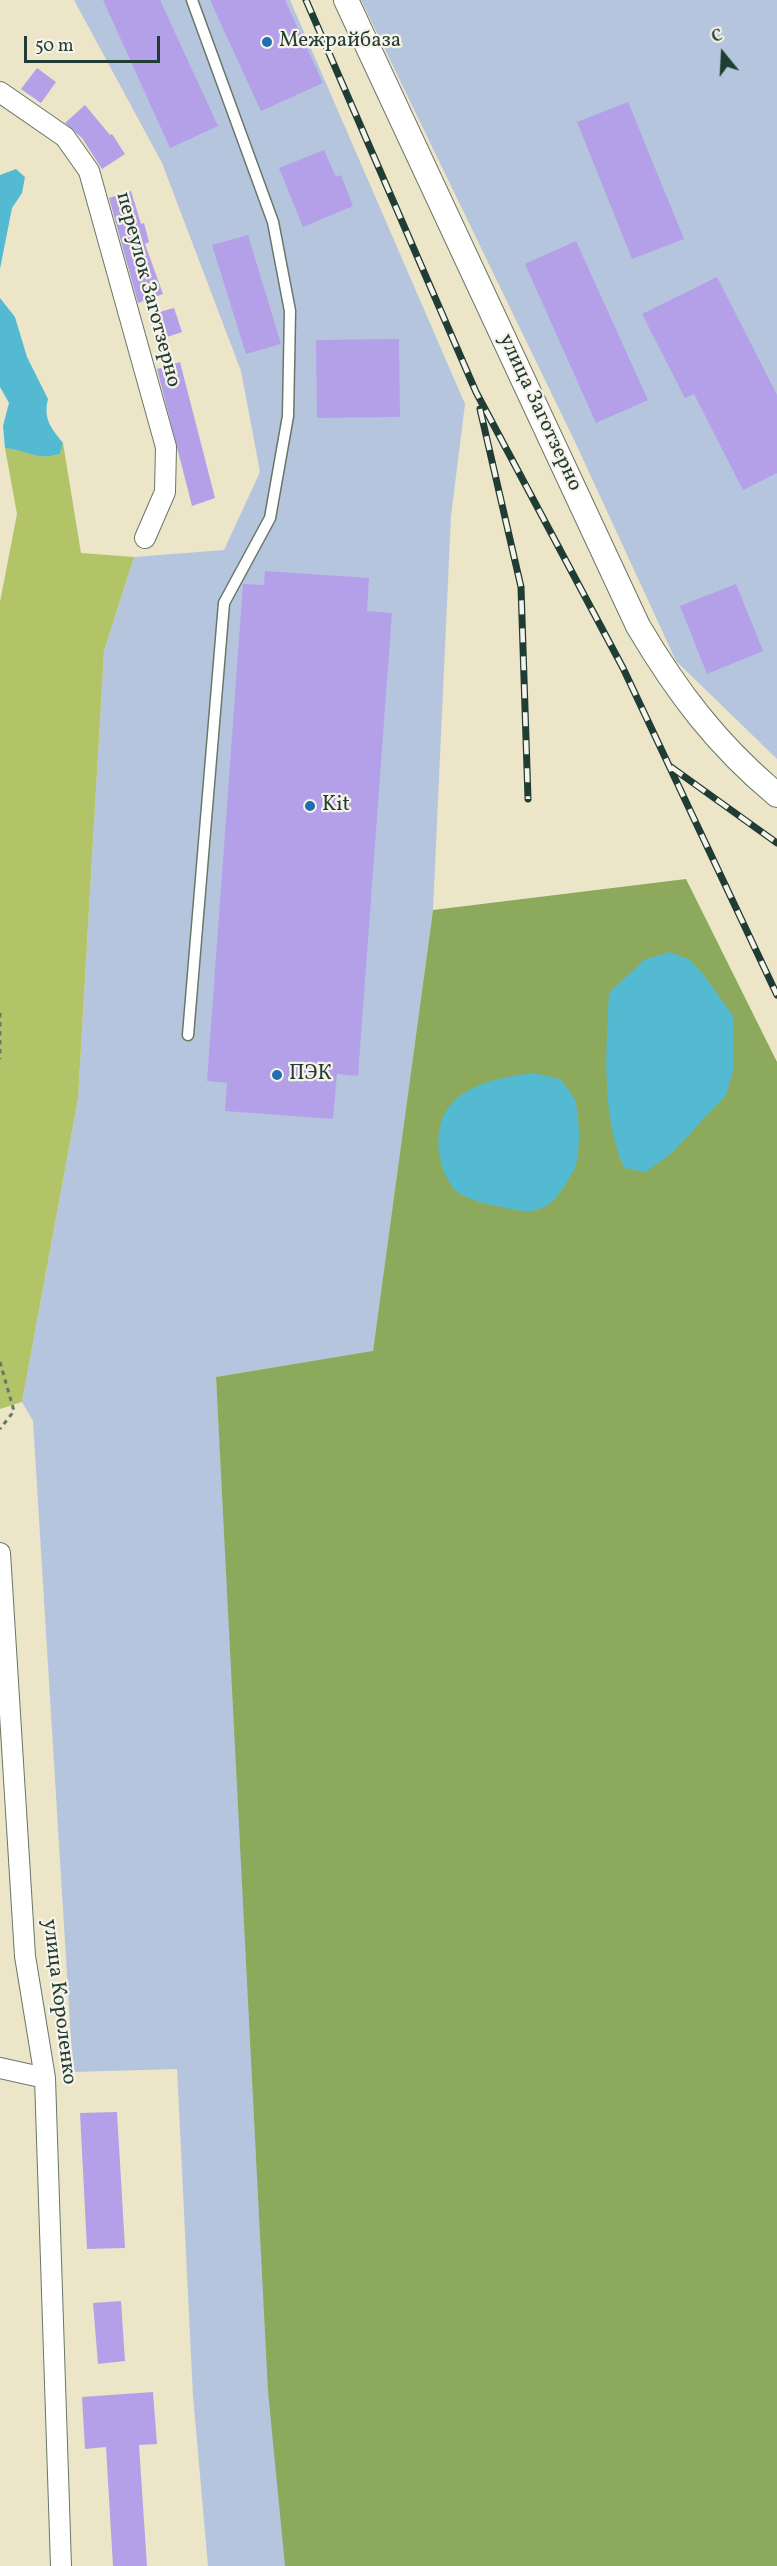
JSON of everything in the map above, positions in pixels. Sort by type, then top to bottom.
[{"type":"street","name":"улица Заготзерно","points":[[346,0],[638,626],[666,673],[704,725],[743,767],[777,795]]},
{"type":"street","name":"переулок Заготзерно","points":[[0,92],[65,137],[89,171],[166,447],[165,492],[145,538]]},
{"type":"street","name":"улица Короленко","points":[[0,1553],[25,1956],[45,2078],[61,2566]]},
{"type":"street","points":[[0,2068],[45,2078]]},
{"type":"lane","points":[[188,1035],[224,603],[270,518],[288,416],[291,311],[273,222],[192,0]]},
{"type":"path","points":[[0,1013],[0,1059]]},
{"type":"path","points":[[0,1362],[14,1411],[0,1429]]},
{"type":"shaded area","points":[[74,0],[290,0],[465,404],[451,516],[433,910],[373,1352],[216,1377],[286,2566],[208,2566],[193,2396],[177,2069],[73,2072],[33,1421],[22,1402],[78,1099],[104,651],[134,557],[224,550],[260,472],[241,371],[162,163]]},
{"type":"shaded area","points":[[361,0],[777,0],[777,759],[676,661],[576,444]]},
{"type":"green space","points":[[63,443],[81,553],[134,557],[104,651],[78,1099],[22,1402],[0,1409],[0,602],[17,514],[5,448],[39,456],[52,456],[60,454]]},
{"type":"green space","points":[[686,879],[777,1062],[777,2566],[285,2566],[268,2391],[216,1377],[373,1351],[433,910]]},
{"type":"water","points":[[16,169],[25,177],[22,193],[12,208],[0,269],[0,175]]},
{"type":"water","points":[[0,298],[15,317],[27,357],[48,399],[47,418],[63,443],[60,454],[38,456],[5,448],[3,426],[9,403],[0,387]]},
{"type":"water","points":[[670,952],[690,960],[733,1016],[734,1068],[726,1095],[673,1152],[646,1172],[624,1168],[612,1126],[607,1082],[609,993],[644,960]]},
{"type":"water","points":[[534,1073],[560,1079],[576,1104],[579,1134],[578,1155],[574,1170],[564,1186],[557,1197],[547,1205],[532,1211],[490,1205],[459,1193],[448,1180],[438,1143],[439,1130],[449,1107],[465,1092],[484,1083]]},
{"type":"building","points":[[103,0],[160,0],[218,126],[170,148]]},
{"type":"building","name":"Межрайбаза","points":[[210,0],[285,0],[323,83],[261,111]]},
{"type":"building","points":[[37,68],[56,82],[41,103],[21,89]]},
{"type":"building","points":[[628,102],[684,239],[632,259],[577,122]]},
{"type":"building","points":[[85,105],[110,135],[112,134],[125,154],[102,169],[82,138],[65,123]]},
{"type":"building","points":[[324,150],[336,177],[341,175],[353,206],[303,227],[279,168]]},
{"type":"building","points":[[131,191],[141,224],[144,223],[149,242],[145,244],[163,294],[138,303],[109,198]]},
{"type":"building","points":[[248,235],[281,344],[246,354],[212,245]]},
{"type":"building","points":[[576,241],[648,400],[596,423],[525,264]]},
{"type":"building","points":[[717,277],[777,395],[777,473],[743,490],[694,394],[685,398],[642,314]]},
{"type":"building","points":[[174,308],[182,332],[164,338],[156,313]]},
{"type":"building","points":[[399,339],[400,417],[317,418],[316,340]]},
{"type":"building","points":[[180,362],[215,498],[192,506],[157,369]]},
{"type":"building","points":[[265,571],[369,578],[367,611],[392,613],[358,1076],[337,1074],[333,1119],[225,1111],[227,1083],[207,1081],[243,584],[264,585]]},
{"type":"building","points":[[736,584],[763,651],[707,674],[680,606]]},
{"type":"building","points":[[117,2112],[125,2248],[87,2249],[80,2113]]},
{"type":"building","points":[[121,2301],[125,2361],[98,2364],[93,2303]]},
{"type":"building","points":[[153,2392],[157,2444],[139,2445],[147,2566],[113,2566],[106,2447],[85,2449],[82,2397]]},
{"type":"railway","points":[[306,0],[476,392],[623,668],[777,995]]},
{"type":"railway","points":[[480,409],[521,587],[528,799]]},
{"type":"railway","points":[[671,767],[777,843]]},
{"type":"place","name":"Межрайбаза","points":[[267,42]]},
{"type":"place","name":"Kit","points":[[310,806]]},
{"type":"place","name":"ПЭК","points":[[277,1075]]}]
